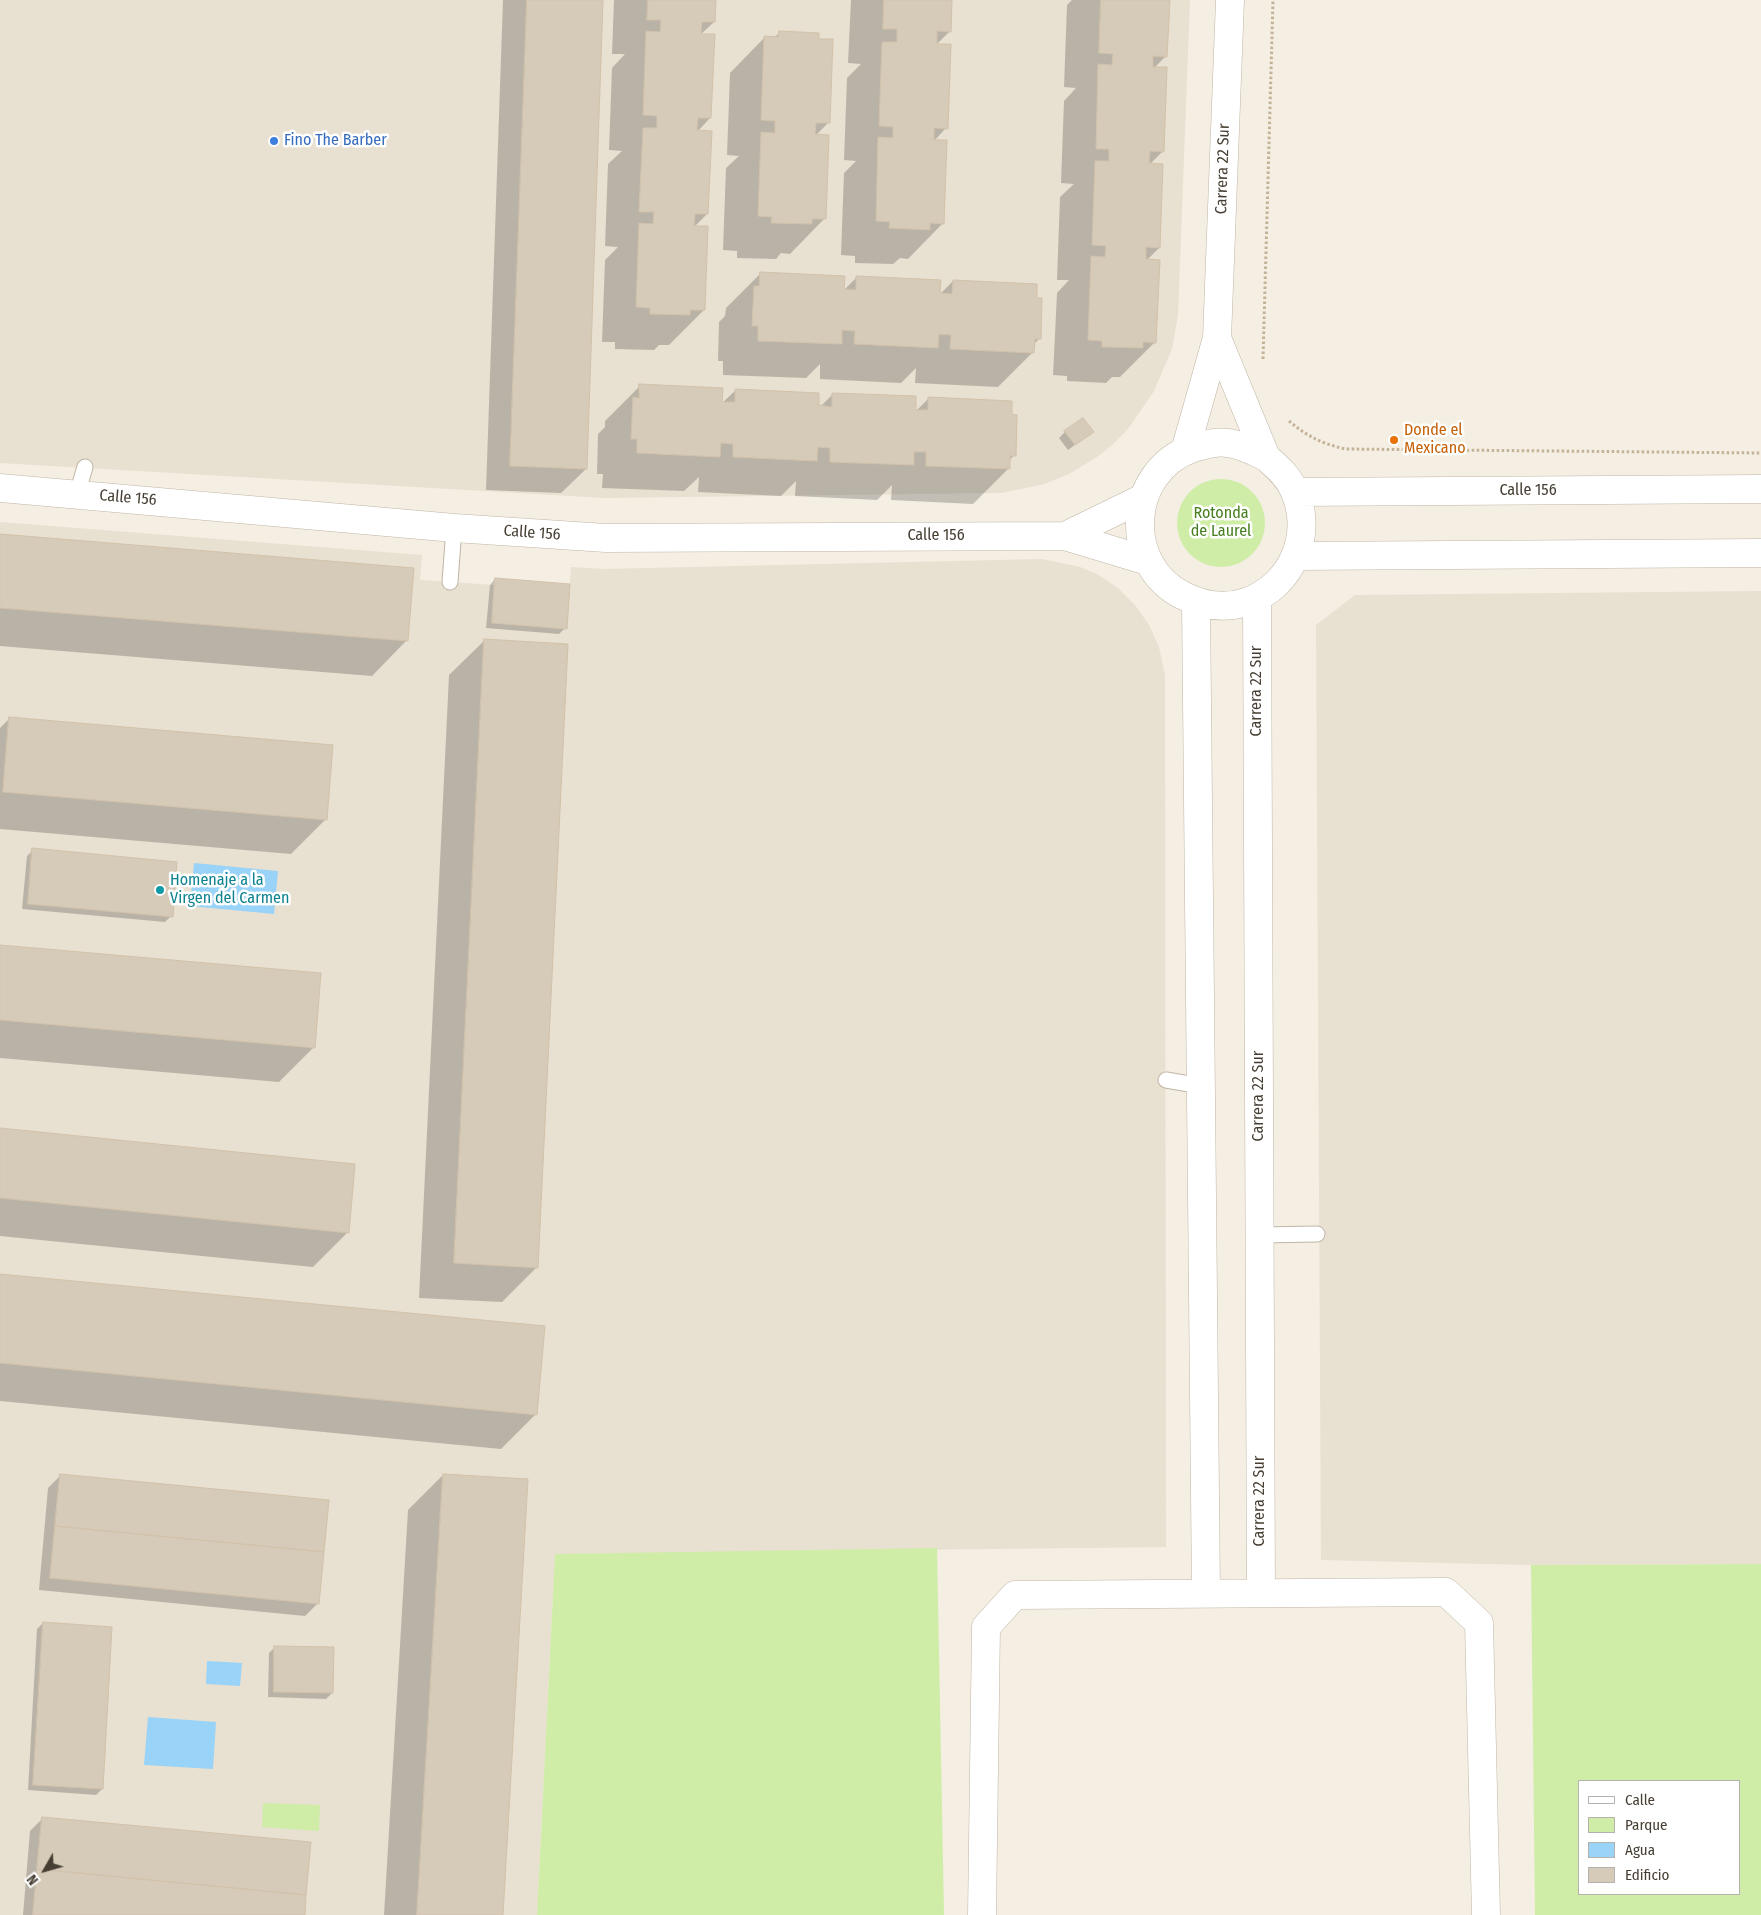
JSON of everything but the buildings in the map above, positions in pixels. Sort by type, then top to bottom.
[{"type":"street","name":"Carrera 22 Sur","points":[[1185,451],[1217,338],[1230,0]]},
{"type":"street","name":"Carrera 22 Sur","points":[[1217,338],[1266,457]]},
{"type":"street","points":[[1226,442],[1247,447],[1266,457],[1281,470],[1295,492],[1300,506],[1302,526],[1299,548],[1290,568],[1275,586],[1257,598],[1237,605],[1223,606],[1196,602],[1176,592],[1160,579],[1148,561],[1140,540],[1143,498],[1153,479],[1167,463],[1185,451],[1204,444],[1226,442]]},
{"type":"street","name":"Calle 156","points":[[0,488],[454,528],[606,538],[1065,536],[1148,561]]},
{"type":"street","name":"Calle 156","points":[[1295,492],[1761,489]]},
{"type":"street","name":"Calle 156","points":[[1065,536],[1143,498]]},
{"type":"street","points":[[1295,556],[1761,553]]},
{"type":"street","name":"Carrera 22 Sur","points":[[1257,598],[1261,1593]]},
{"type":"street","points":[[1196,602],[1206,1593]]},
{"type":"street","points":[[982,1915],[986,1628],[1015,1595],[1446,1592],[1479,1623],[1486,1915]]},
{"type":"lane","points":[[77,494],[85,467]]},
{"type":"lane","points":[[450,582],[454,528]]},
{"type":"lane","points":[[1166,1080],[1201,1086]]},
{"type":"lane","points":[[1259,1235],[1317,1234]]},
{"type":"path","points":[[1263,368],[1274,0]]},
{"type":"path","points":[[1283,414],[1305,435],[1324,444],[1345,448],[1761,453]]},
{"type":"shaded area","points":[[0,0],[1190,0],[1178,315],[1172,349],[1154,391],[1128,429],[1112,445],[1097,457],[1069,474],[1044,484],[1002,493],[605,498],[0,463]]},
{"type":"shaded area","points":[[0,522],[422,555],[420,580],[494,585],[492,623],[566,629],[571,567],[604,569],[1042,559],[1080,567],[1097,574],[1118,588],[1135,605],[1149,625],[1159,647],[1165,675],[1166,1547],[555,1554],[537,1915],[0,1915]]},
{"type":"shaded area","points":[[1761,591],[1761,1564],[1531,1565],[1321,1560],[1316,625],[1355,595]]},
{"type":"green space","name":"Rotonda de Laurel","points":[[1221,479],[1238,483],[1252,492],[1261,506],[1265,523],[1261,540],[1252,554],[1238,563],[1221,567],[1204,563],[1190,554],[1181,540],[1177,523],[1181,506],[1190,492],[1204,483]]},
{"type":"green space","points":[[937,1548],[944,1915],[537,1915],[555,1554]]},
{"type":"green space","points":[[1761,1564],[1761,1915],[1535,1915],[1531,1565]]},
{"type":"green space","points":[[263,1803],[320,1805],[319,1831],[262,1827]]},
{"type":"water","points":[[194,863],[278,871],[274,914],[190,906]]},
{"type":"water","points":[[207,1661],[242,1663],[240,1686],[206,1684]]},
{"type":"water","points":[[148,1717],[216,1722],[213,1769],[144,1765]]},
{"type":"place","name":"Fino The Barber","points":[[274,141]]},
{"type":"place","name":"Donde el Mexicano","points":[[1394,440]]},
{"type":"place","name":"Homenaje a la Virgen del Carmen","points":[[160,890]]}]
